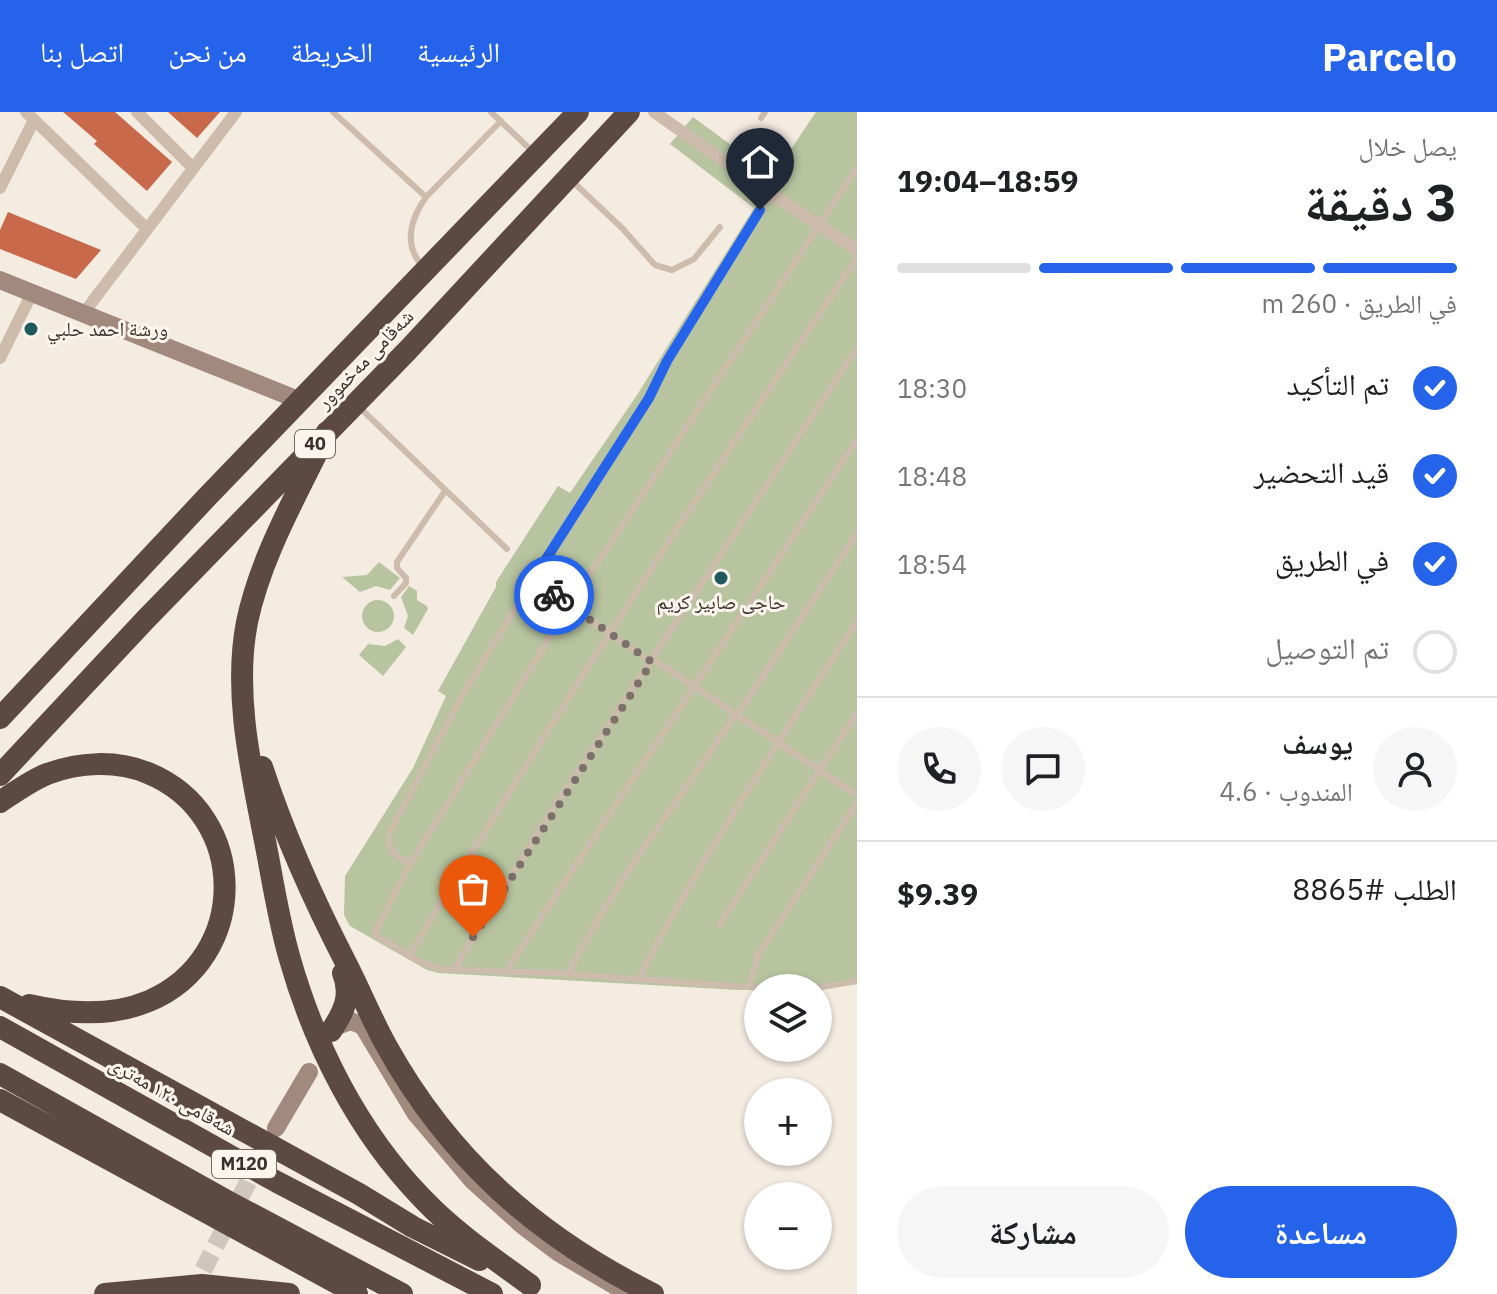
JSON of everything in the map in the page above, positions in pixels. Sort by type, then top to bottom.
[{"type":"highway","name":"شەقامی مەخموور","points":[[0,718],[578,112]]},
{"type":"highway","name":"شەقامی مەخموور","points":[[0,775],[629,112]]},
{"type":"highway","points":[[327,432],[268,556],[245,634],[247,748],[289,955],[312,1021],[354,1111],[393,1166],[448,1222],[539,1290]]},
{"type":"highway","points":[[244,696],[266,780],[333,940],[407,1081],[471,1164],[527,1216],[591,1261],[653,1294]]},
{"type":"highway","points":[[0,802],[32,781],[63,769],[96,764],[140,770],[159,778],[193,804],[216,839],[225,875],[220,921],[208,950],[189,974],[164,993],[136,1006],[90,1012],[57,1011],[2,998]]},
{"type":"highway","points":[[333,940],[348,993],[347,1002],[333,1029]]},
{"type":"highway","points":[[2,998],[359,1194],[413,1227],[539,1290]]},
{"type":"highway","name":"شەقامی ١٢٠ مەتری","points":[[0,1027],[277,1182],[492,1294]]},
{"type":"highway","name":"M120","points":[[0,1074],[402,1294]]},
{"type":"highway","points":[[0,1100],[357,1294]]},
{"type":"highway","points":[[105,1294],[202,1285],[289,1294]]},
{"type":"street","points":[[137,112],[193,168]]},
{"type":"street","points":[[83,314],[236,112]]},
{"type":"street","points":[[654,112],[857,250]]},
{"type":"street","points":[[0,188],[30,116],[147,229]]},
{"type":"street","points":[[0,280],[301,401]]},
{"type":"street","points":[[0,358],[32,293]]},
{"type":"street","points":[[333,1029],[351,1021],[363,1026],[396,1084],[429,1131],[472,1180],[559,1253],[629,1294]]},
{"type":"street","points":[[276,1128],[309,1072]]},
{"type":"lane","points":[[333,112],[426,197]]},
{"type":"lane","points":[[491,112],[537,156]]},
{"type":"lane","points":[[427,270],[416,259],[409,238],[417,210],[501,121]]},
{"type":"lane","points":[[744,987],[431,967],[374,934],[411,864],[569,606],[857,168]]},
{"type":"lane","points":[[568,178],[622,228],[655,265],[672,270],[694,259],[720,227]]},
{"type":"lane","points":[[411,864],[393,855],[389,849],[390,832],[462,696],[649,398],[667,361],[771,194]]},
{"type":"lane","points":[[409,956],[491,820],[610,634],[857,258]]},
{"type":"lane","points":[[454,969],[549,815],[857,348]]},
{"type":"lane","points":[[356,403],[507,549]]},
{"type":"lane","points":[[506,971],[857,440]]},
{"type":"lane","points":[[394,596],[406,583],[397,562],[445,491]]},
{"type":"lane","points":[[568,974],[592,929],[857,533]]},
{"type":"lane","points":[[532,581],[857,795]]},
{"type":"lane","points":[[638,980],[675,906],[857,621]]},
{"type":"lane","points":[[719,925],[857,713]]},
{"type":"lane","points":[[753,974],[758,955],[857,803]]},
{"type":"lane","points":[[832,985],[857,981]]},
{"type":"green space","points":[[816,112],[857,112],[857,984],[832,987],[832,974],[744,974],[744,990],[739,990],[427,970],[350,926],[344,915],[345,876],[413,768],[446,696],[438,691],[496,582],[558,486],[570,493],[637,395],[754,208],[670,144],[693,117],[773,176]]},
{"type":"green space","points":[[379,562],[400,578],[390,590],[376,586],[360,592],[342,577],[367,575]]},
{"type":"green space","points":[[409,586],[417,591],[417,600],[428,609],[413,635],[404,628],[408,616],[401,597]]},
{"type":"green space","points":[[378,600],[389,605],[394,616],[389,627],[378,632],[367,627],[362,616],[367,605]]},
{"type":"green space","points":[[398,639],[406,647],[383,676],[359,655],[368,644],[385,646]]},
{"type":"building","points":[[63,112],[115,112],[172,162],[147,191]]},
{"type":"building","points":[[168,112],[220,112],[197,138]]},
{"type":"building","points":[[8,212],[101,250],[76,279],[0,249],[0,230]]},
{"type":"tunnel","points":[[191,1294],[273,1133]]},
{"type":"way so far","points":[[473,937],[549,815],[652,662],[554,595]]},
{"type":"place","name":"ورشة احمد حلبي","points":[[31,329]]},
{"type":"place","name":"حاجی صابیر کریم","points":[[721,578]]},
{"type":"route","points":[[554,595],[532,581],[649,398],[667,361],[760,210]]}]
